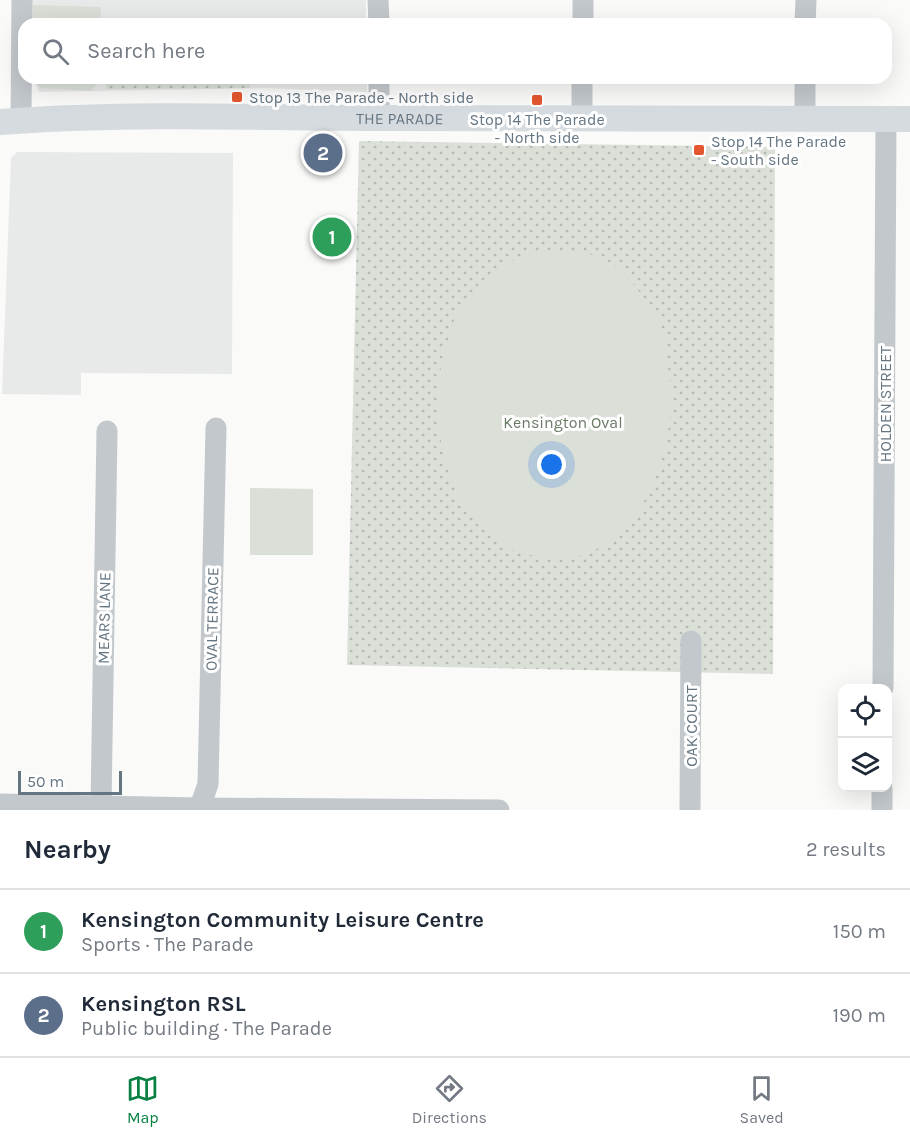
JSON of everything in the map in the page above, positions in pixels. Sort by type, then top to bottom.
[{"type":"main road","name":"THE PARADE","points":[[11,121],[140,116],[898,119]]},
{"type":"street","points":[[20,18],[22,0]]},
{"type":"street","points":[[378,0],[379,18]]},
{"type":"street","points":[[583,0],[583,18]]},
{"type":"street","points":[[806,0],[806,18]]},
{"type":"street","points":[[11,121],[18,44]]},
{"type":"street","points":[[379,84],[379,118]]},
{"type":"street","points":[[582,84],[582,117]]},
{"type":"street","points":[[805,84],[805,118]]},
{"type":"street","name":"HOLDEN STREET","points":[[883,684],[898,119]]},
{"type":"street","name":"OVAL TERRACE","points":[[199,809],[208,784],[216,428]]},
{"type":"street","name":"MEARS LANE","points":[[101,806],[107,430]]},
{"type":"street","name":"OAK COURT","points":[[690,810],[691,642]]},
{"type":"street","points":[[882,792],[882,810]]},
{"type":"street","points":[[0,804],[199,809],[499,810]]},
{"type":"shaded area","points":[[31,0],[366,0],[366,18],[31,18]]},
{"type":"shaded area","points":[[36,84],[367,84],[367,92],[264,88],[39,92]]},
{"type":"shaded area","points":[[17,152],[233,153],[232,374],[81,373],[81,395],[2,394],[11,158]]},
{"type":"green space","points":[[33,5],[101,7],[100,18],[33,18]]},
{"type":"green space","points":[[36,84],[97,84],[91,91],[41,88]]},
{"type":"green space","points":[[106,84],[250,84],[250,88],[106,89]]},
{"type":"green space","name":"Kensington Oval","points":[[359,141],[775,147],[773,674],[347,665]]},
{"type":"green space","points":[[543,250],[593,255],[609,262],[624,274],[649,304],[661,325],[665,336],[670,385],[671,400],[665,449],[647,497],[633,518],[616,536],[596,549],[570,558],[518,552],[506,547],[485,532],[468,511],[453,485],[443,453],[438,417],[441,367],[458,311],[482,281],[491,274],[509,262]]},
{"type":"green space","points":[[250,488],[313,489],[313,555],[250,555]]},
{"type":"place","name":"Stop 13 The Parade - North side","points":[[237,97]]},
{"type":"place","name":"Stop 14 The Parade - North side","points":[[537,100]]},
{"type":"place","name":"Stop 14 The Parade - South side","points":[[699,150]]},
{"type":"place","name":"Kensington RSL","points":[[323,153]]},
{"type":"place","name":"Kensington Community Leisure Centre","points":[[332,237]]}]
